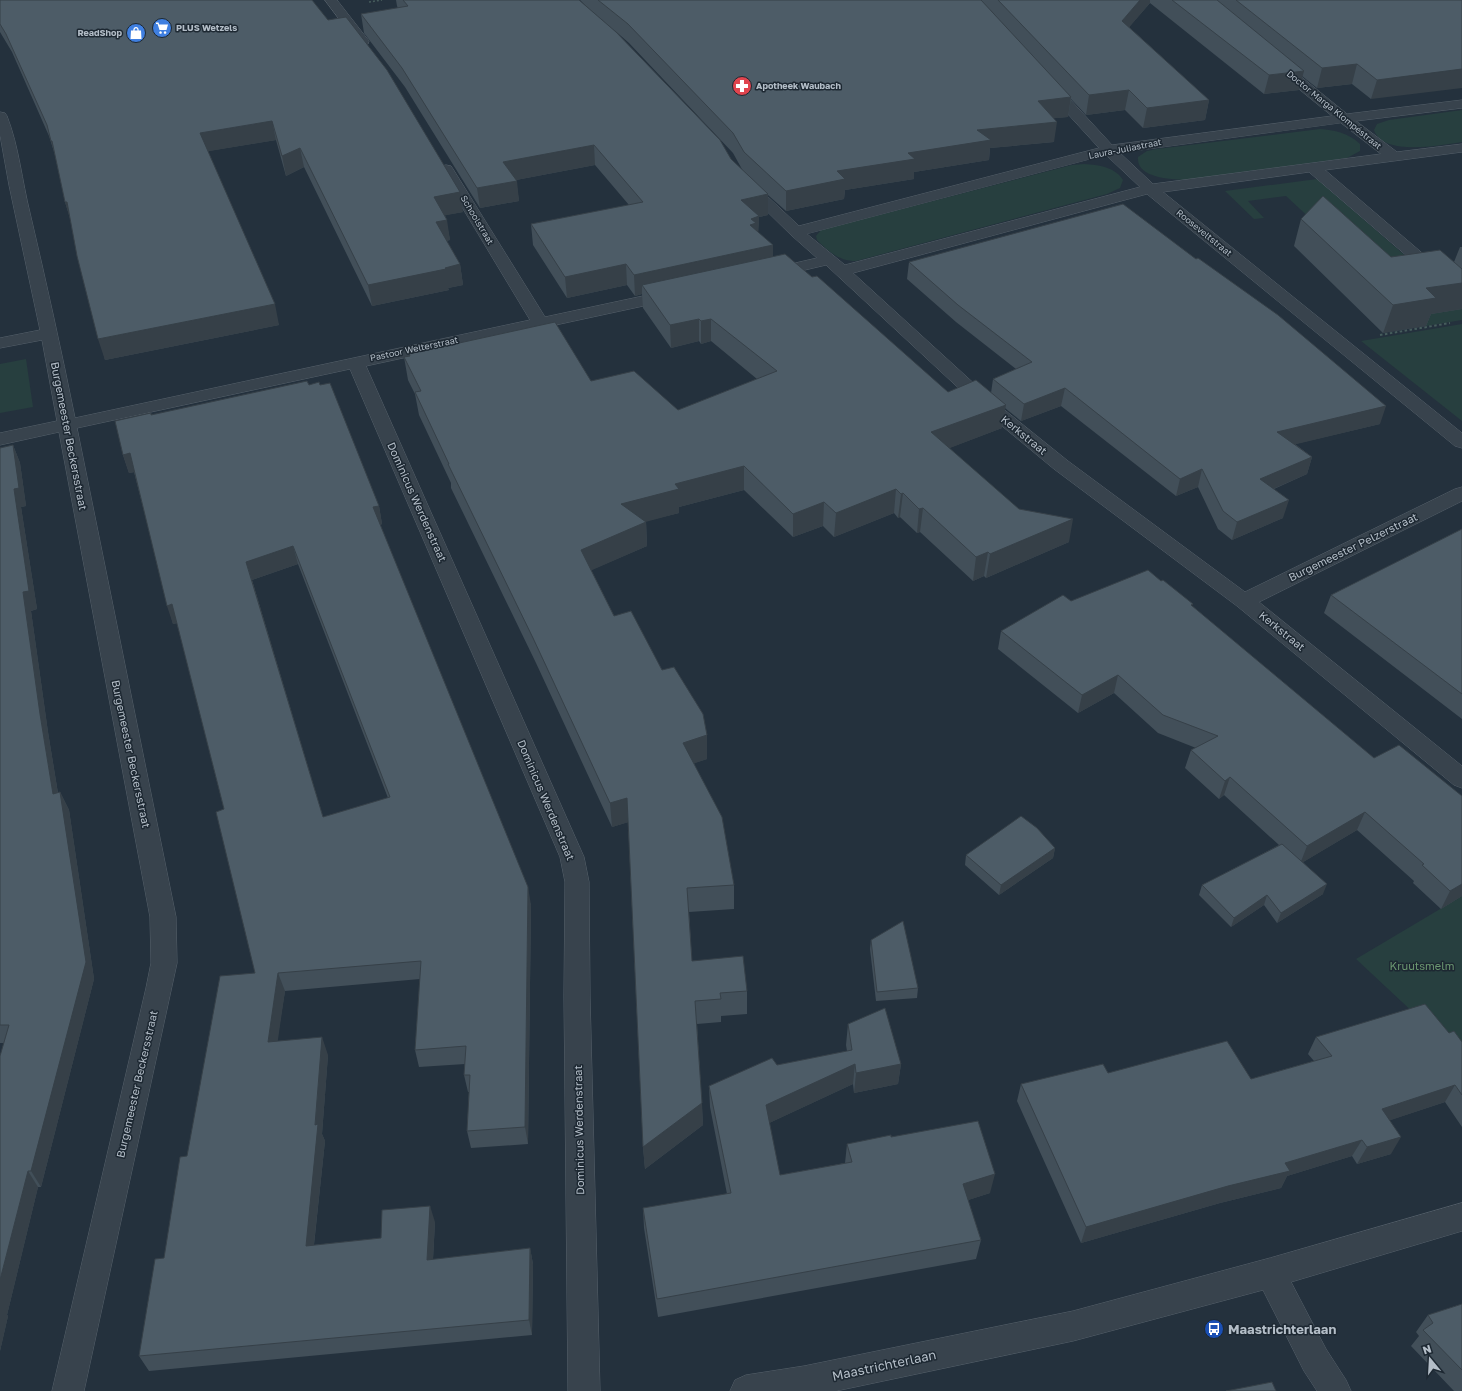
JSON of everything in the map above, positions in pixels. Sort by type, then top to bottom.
[{"type":"street","points":[[331,0],[372,54]]},
{"type":"street","name":"Doctor Marga Klompéstraat","points":[[1271,59],[1343,118],[1394,157]]},
{"type":"street","name":"Rooseveltstraat","points":[[1040,75],[1110,150],[1150,189],[1462,442]]},
{"type":"street","name":"Laura-Juliastraat","points":[[796,232],[1110,150],[1343,118],[1462,104]]},
{"type":"street","name":"Burgemeester Beckersstraat","points":[[0,116],[8,138],[16,185],[49,334],[163,917],[164,963],[159,988],[68,1391]]},
{"type":"street","points":[[752,277],[835,266],[1150,189],[1462,148]]},
{"type":"street","name":"Schoolstraat","points":[[439,158],[540,323]]},
{"type":"street","points":[[1313,168],[1462,295]]},
{"type":"street","name":"Kerkstraat","points":[[737,175],[796,232],[991,408],[1061,465],[1244,601],[1462,780]]},
{"type":"street","points":[[1426,264],[1448,261]]},
{"type":"street","name":"Pastoor Welterstraat","points":[[0,439],[690,291]]},
{"type":"street","points":[[0,343],[49,334]]},
{"type":"street","name":"Dominicus Werdenstraat","points":[[356,362],[567,844],[575,868],[577,882],[577,996],[584,1391]]},
{"type":"street","name":"Burgemeester Pelzerstraat","points":[[1244,601],[1462,493]]},
{"type":"street","name":"Maastrichterlaan","points":[[746,1391],[805,1386],[1073,1326],[1270,1273],[1462,1217]]},
{"type":"street","points":[[1270,1273],[1315,1360],[1335,1391]]},
{"type":"path","points":[[1338,342],[1454,323]]},
{"type":"green space","points":[[1462,110],[1462,142],[1427,147],[1400,146],[1389,144],[1380,138],[1374,130],[1377,124],[1389,120]]},
{"type":"green space","points":[[1320,129],[1336,131],[1351,137],[1360,144],[1360,151],[1347,158],[1184,180],[1155,176],[1142,169],[1139,164],[1138,157],[1147,151],[1157,149]]},
{"type":"green space","points":[[1084,164],[1101,166],[1116,172],[1123,180],[1120,188],[1107,194],[856,261],[839,258],[817,240],[816,236],[821,230],[1072,165]]},
{"type":"green space","points":[[1317,179],[1462,305],[1462,320],[1426,326],[1286,196],[1248,201],[1264,218],[1254,219],[1225,191]]},
{"type":"green space","points":[[1462,324],[1462,421],[1361,341]]},
{"type":"green space","points":[[26,359],[33,407],[0,413],[0,364]]},
{"type":"green space","name":"Kruutsmelm","points":[[1462,896],[1462,1058],[1356,959]]},
{"type":"building","points":[[0,0],[312,0],[328,20],[346,17],[387,70],[460,192],[434,197],[447,220],[436,222],[460,264],[445,268],[446,269],[368,285],[300,148],[282,156],[272,121],[200,133],[275,304],[98,339],[77,256],[67,202],[65,202],[52,141],[47,125],[6,34],[0,24]]},
{"type":"building","points":[[403,0],[579,0],[616,32],[720,140],[731,159],[768,194],[741,200],[759,216],[751,219],[756,223],[750,225],[773,245],[634,275],[626,264],[565,277],[531,224],[643,202],[594,145],[503,162],[517,181],[477,188],[402,68],[361,14],[408,6]]},
{"type":"building","points":[[598,0],[981,0],[1071,97],[1038,101],[1057,122],[977,130],[991,140],[908,153],[915,159],[837,171],[845,179],[786,191],[744,152],[733,133],[628,24]]},
{"type":"building","points":[[998,0],[1140,0],[1122,21],[1209,100],[1147,108],[1129,90],[1089,95]]},
{"type":"building","points":[[1172,0],[1217,0],[1304,71],[1269,75]]},
{"type":"building","points":[[1236,0],[1462,0],[1462,69],[1377,80],[1357,64],[1322,68]]},
{"type":"building","points":[[1323,196],[1391,257],[1440,250],[1462,269],[1462,283],[1426,288],[1436,298],[1393,305],[1301,219]]},
{"type":"building","points":[[1123,204],[1196,259],[1198,258],[1278,315],[1386,406],[1277,432],[1312,457],[1260,479],[1289,500],[1237,522],[1223,511],[1202,469],[1180,479],[1065,388],[1024,404],[993,379],[1032,362],[958,305],[909,262]]},
{"type":"building","points":[[785,254],[812,277],[817,276],[948,392],[976,380],[1006,405],[931,432],[1019,509],[1073,519],[990,554],[988,552],[976,557],[923,508],[919,509],[903,493],[901,494],[896,489],[836,513],[824,502],[793,514],[744,466],[675,484],[679,489],[621,504],[646,522],[581,550],[614,616],[631,611],[662,670],[674,667],[703,714],[707,735],[683,743],[722,817],[734,885],[687,888],[692,961],[743,956],[747,991],[720,993],[721,999],[695,1001],[702,1103],[643,1147],[627,798],[610,803],[533,638],[448,464],[415,392],[421,391],[404,357],[410,356],[409,354],[555,322],[591,381],[634,371],[678,410],[777,371],[711,319],[701,321],[699,319],[670,325],[642,285]]},
{"type":"building","points":[[307,381],[309,385],[319,382],[320,385],[330,383],[379,506],[373,507],[528,887],[525,1127],[467,1131],[470,1075],[464,1075],[466,1046],[415,1050],[421,961],[278,973],[268,1042],[322,1037],[315,1125],[318,1124],[306,1246],[381,1238],[382,1210],[430,1206],[427,1260],[530,1248],[529,1320],[139,1356],[155,1259],[164,1258],[180,1157],[187,1156],[220,976],[255,973],[216,812],[224,809],[172,604],[167,606],[130,453],[123,455],[115,421],[151,413],[151,415]],"holes":[[[293,546],[390,797],[323,817],[246,562]]]},
{"type":"building","points":[[13,445],[19,488],[14,489],[29,591],[23,592],[40,714],[53,794],[60,792],[86,962],[31,1171],[28,1171],[0,1280],[0,1056],[9,1025],[0,1025],[0,448]]},
{"type":"building","points":[[1462,529],[1462,694],[1331,595]]},
{"type":"building","points":[[1148,570],[1193,604],[1191,605],[1374,758],[1399,745],[1462,796],[1462,884],[1450,891],[1422,865],[1424,864],[1365,812],[1307,846],[1230,777],[1225,781],[1191,750],[1218,736],[1163,715],[1118,675],[1082,695],[1001,631],[1063,595],[1071,601]]},
{"type":"building","points":[[1021,816],[1037,828],[1055,848],[1001,885],[966,855]]},
{"type":"building","points":[[1282,844],[1327,884],[1281,913],[1267,895],[1234,918],[1202,885]]},
{"type":"building","points":[[903,921],[918,988],[877,992],[871,940]]},
{"type":"building","points":[[1425,1004],[1449,1033],[1454,1031],[1462,1042],[1462,1095],[1455,1085],[1382,1109],[1401,1137],[1367,1147],[1362,1140],[1285,1163],[1290,1171],[1228,1186],[1086,1227],[1021,1084],[1103,1064],[1108,1073],[1227,1041],[1251,1079],[1332,1056],[1316,1037]]},
{"type":"building","points":[[885,1008],[901,1064],[856,1073],[855,1064],[766,1105],[780,1175],[852,1162],[847,1144],[891,1135],[891,1137],[978,1121],[995,1174],[963,1184],[981,1240],[657,1299],[643,1208],[731,1193],[709,1086],[772,1058],[777,1065],[852,1050],[848,1024]]},
{"type":"building","points":[[1462,1304],[1462,1370],[1423,1330],[1433,1323],[1428,1315]]},
{"type":"building","points":[[1272,1382],[1276,1391],[1226,1391]]},
{"type":"place","name":"PLUS Wetzels","points":[[162,28]]},
{"type":"place","name":"ReadShop","points":[[136,33]]},
{"type":"place","name":"Apotheek Waubach","points":[[742,86]]},
{"type":"place","name":"Maastrichterlaan","points":[[1214,1329]]}]
